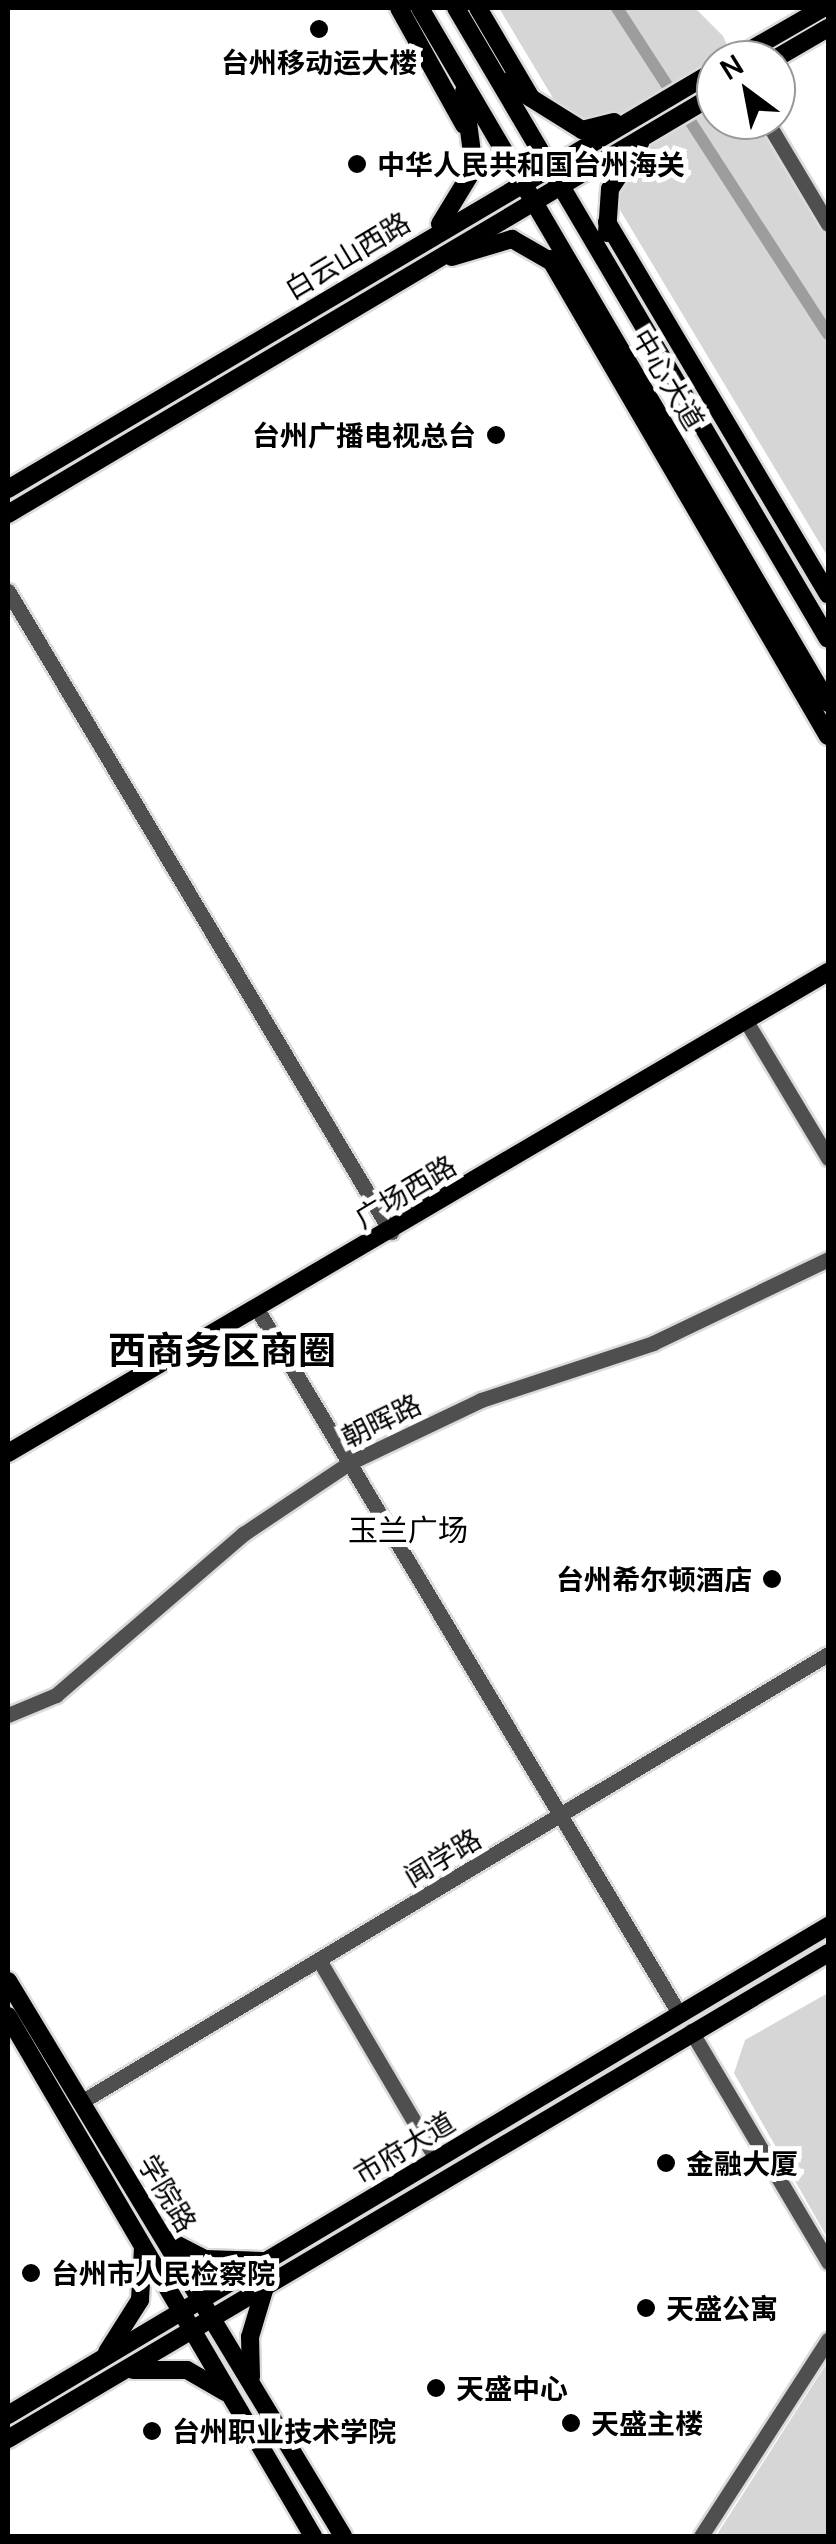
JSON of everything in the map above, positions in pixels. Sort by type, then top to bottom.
[{"type":"main road","points":[[399,8],[470,136]]},
{"type":"main road","name":"中心大道","points":[[420,8],[828,703]]},
{"type":"main road","name":"中心大道","points":[[456,8],[828,640]]},
{"type":"main road","points":[[478,8],[534,102]]},
{"type":"main road","points":[[768,40],[823,8]]},
{"type":"main road","points":[[796,47],[828,28]]},
{"type":"main road","name":"中心大道","points":[[497,76],[582,130],[634,118]]},
{"type":"main road","name":"白云山西路","points":[[8,489],[696,81]]},
{"type":"main road","name":"中心大道","points":[[417,246],[456,209],[474,168],[462,82]]},
{"type":"main road","name":"白云山西路","points":[[8,514],[696,106]]},
{"type":"main road","name":"中心大道","points":[[610,268],[610,189],[656,129]]},
{"type":"main road","points":[[607,222],[828,594]]},
{"type":"main road","name":"白云山西路","points":[[419,269],[512,240],[550,258],[585,291]]},
{"type":"main road","points":[[550,258],[828,736]]},
{"type":"main road","name":"广场西路","points":[[8,1453],[391,1232],[828,972]]},
{"type":"main road","name":"市府大道","points":[[8,2414],[828,1926]]},
{"type":"main road","name":"市府大道","points":[[8,2439],[828,1953]]},
{"type":"main road","name":"学院路","points":[[8,1981],[343,2536]]},
{"type":"main road","name":"学院路","points":[[8,2016],[313,2536]]},
{"type":"main road","points":[[163,2238],[205,2259],[269,2260]]},
{"type":"main road","points":[[100,2360],[140,2300],[142,2239]]},
{"type":"main road","points":[[251,2382],[250,2337],[264,2287]]},
{"type":"main road","points":[[122,2372],[186,2370],[239,2408]]},
{"type":"street","points":[[778,140],[828,224]]},
{"type":"street","points":[[8,591],[391,1232]]},
{"type":"street","points":[[746,1020],[828,1158]]},
{"type":"street","name":"朝晖路","points":[[8,1715],[56,1696],[242,1534],[350,1462],[481,1400],[653,1343],[828,1259]]},
{"type":"street","points":[[257,1309],[680,2015]]},
{"type":"street","name":"闻学路","points":[[81,2102],[828,1654]]},
{"type":"street","points":[[319,1960],[437,2160]]},
{"type":"street","points":[[691,2031],[828,2262]]},
{"type":"street","points":[[701,2536],[828,2340]]},
{"type":"shaded area","points":[[499,8],[695,8],[723,36],[725,40],[696,40],[696,140],[778,140],[828,224],[828,557]]},
{"type":"shaded area","points":[[828,1993],[828,2239],[734,2073],[745,2040]]},
{"type":"shaded area","points":[[828,2361],[828,2536],[716,2536]]},
{"type":"waterway","points":[[617,8],[828,334]]},
{"type":"place","name":"台州移动运大楼","points":[[319,29]]},
{"type":"place","name":"中华人民共和国台州海关","points":[[357,164]]},
{"type":"place","name":"台州广播电视总台","points":[[496,435]]},
{"type":"place","name":"台州希尔顿酒店","points":[[772,1579]]},
{"type":"place","name":"金融大厦","points":[[666,2163]]},
{"type":"place","name":"台州市人民检察院","points":[[31,2273]]},
{"type":"place","name":"天盛公寓","points":[[646,2308]]},
{"type":"place","name":"天盛中心","points":[[436,2388]]},
{"type":"place","name":"天盛主楼","points":[[571,2423]]},
{"type":"place","name":"台州职业技术学院","points":[[152,2431]]},
{"type":"district","name":"西商务区商圈","points":[[222,1350]]},
{"type":"district","name":"玉兰广场","points":[[408,1530]]}]
